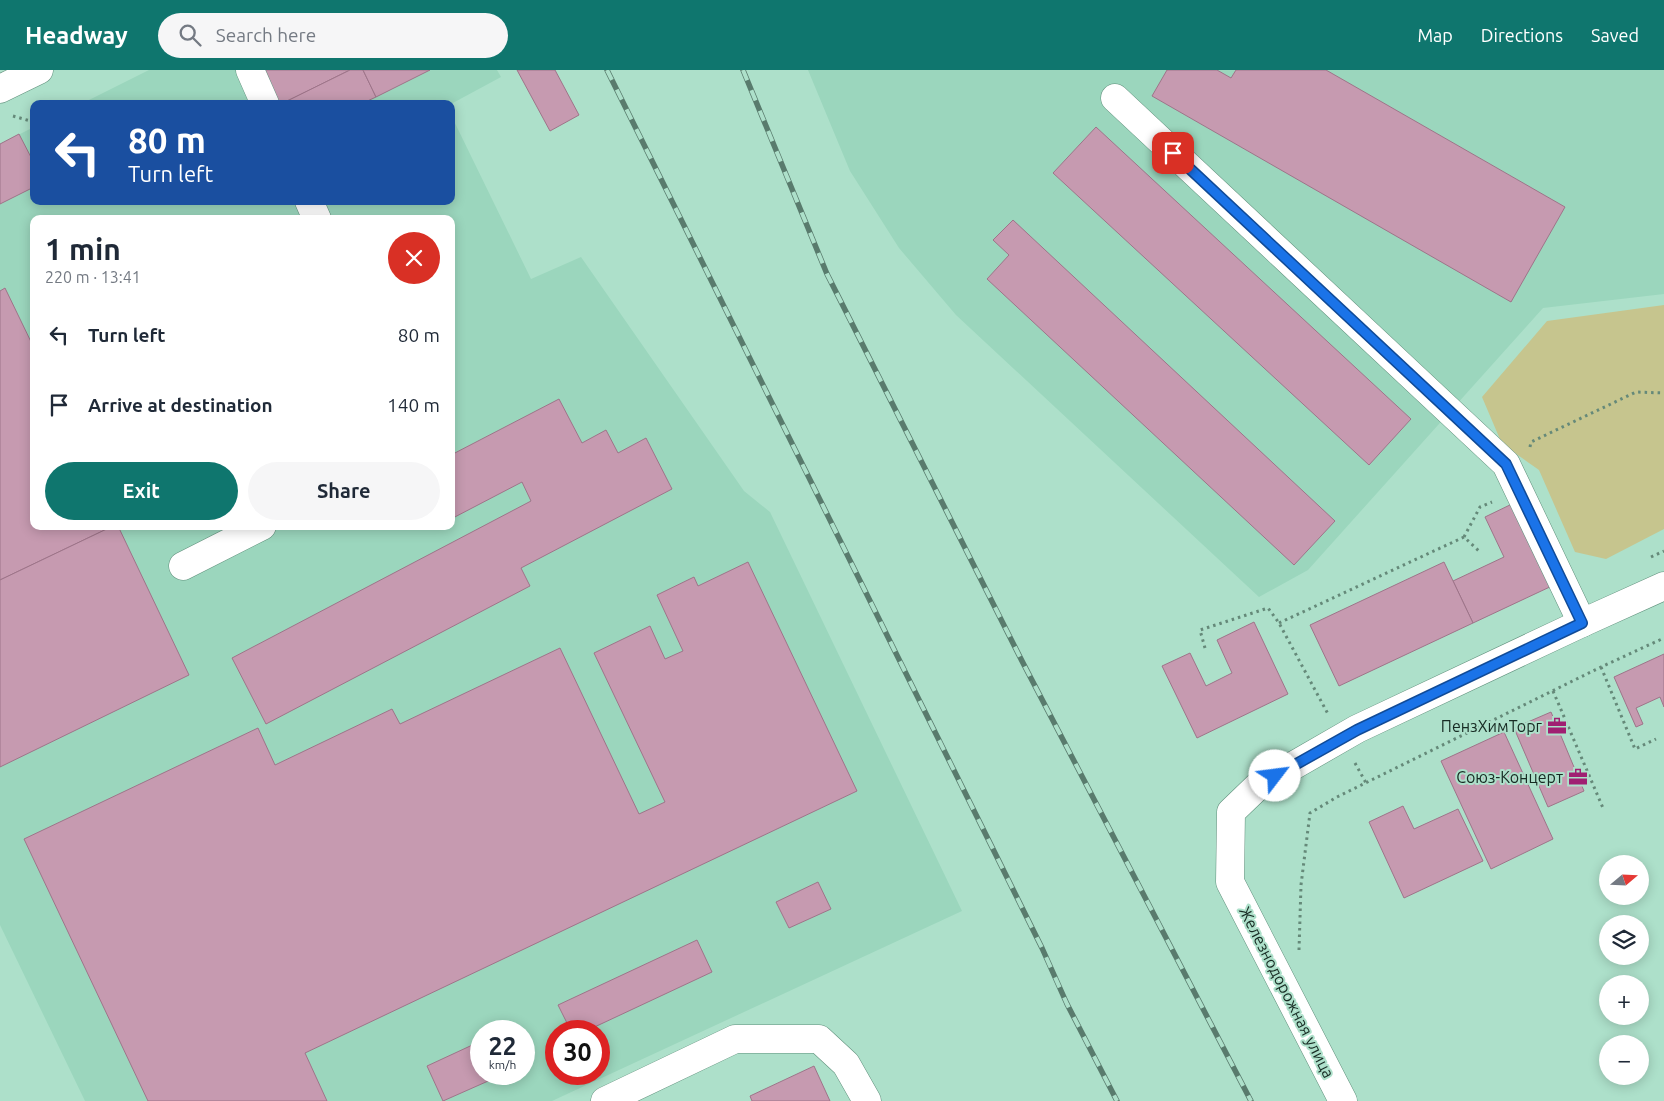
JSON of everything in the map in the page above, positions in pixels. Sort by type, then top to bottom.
[{"type":"street","points":[[0,89],[38,70]]},
{"type":"street","points":[[250,70],[263,100]]},
{"type":"street","points":[[1115,98],[1506,464],[1582,623]]},
{"type":"street","points":[[183,566],[254,530]]},
{"type":"street","points":[[1341,739],[1582,623],[1664,586]]},
{"type":"street","name":"Железнодорожная улица","points":[[1341,739],[1258,786],[1231,812],[1230,882],[1343,1101]]},
{"type":"street","points":[[605,1101],[735,1039],[819,1039],[846,1064],[867,1101]]},
{"type":"path","points":[[8,114],[30,121]]},
{"type":"path","points":[[1279,622],[1464,537],[1480,507],[1518,490],[1531,442],[1636,392],[1664,393]]},
{"type":"path","points":[[1464,537],[1480,552]]},
{"type":"path","points":[[1205,648],[1200,630],[1268,608],[1279,622],[1366,784]]},
{"type":"path","points":[[1298,952],[1301,885],[1310,813],[1601,667],[1664,638]]},
{"type":"path","points":[[1601,667],[1635,749],[1656,739]]},
{"type":"path","points":[[1553,691],[1603,808]]},
{"type":"shaded area","points":[[149,70],[497,70],[501,77],[455,102],[455,100],[89,100]]},
{"type":"shaded area","points":[[808,70],[1664,70],[1664,294],[1543,308],[1308,570],[1259,597],[956,315],[899,248],[850,171]]},
{"type":"shaded area","points":[[455,123],[531,279],[581,257],[744,491],[770,512],[962,911],[610,1074],[610,1020],[545,1020],[545,1085],[587,1085],[552,1101],[85,1101],[0,925],[0,144],[30,129],[30,205],[455,205]]},
{"type":"shaded area","points":[[1664,305],[1664,529],[1606,559],[1575,552],[1539,470],[1502,444],[1482,397],[1547,321]]},
{"type":"building","points":[[254,70],[350,70],[289,100],[269,100]]},
{"type":"building","points":[[350,70],[363,70],[376,97],[370,100],[289,100]]},
{"type":"building","points":[[363,70],[430,70],[376,97]]},
{"type":"building","points":[[517,70],[555,70],[579,115],[550,131]]},
{"type":"building","points":[[1167,70],[1217,70],[1231,78],[1236,70],[1326,70],[1565,207],[1511,302],[1152,96]]},
{"type":"building","points":[[1096,127],[1411,419],[1369,465],[1053,173]]},
{"type":"building","points":[[19,134],[30,155],[30,189],[0,204],[0,144]]},
{"type":"building","points":[[1013,220],[1335,521],[1294,565],[987,279],[1009,255],[993,240]]},
{"type":"building","points":[[5,288],[30,340],[30,530],[105,530],[0,580],[0,291]]},
{"type":"building","points":[[559,399],[582,443],[606,430],[618,453],[646,438],[672,489],[521,568],[530,586],[266,724],[232,658],[531,501],[522,482],[455,517],[455,453]]},
{"type":"building","points":[[1514,503],[1554,585],[1473,623],[1453,581],[1504,557],[1485,517]]},
{"type":"building","points":[[105,530],[120,530],[189,675],[0,767],[0,580]]},
{"type":"building","points":[[748,562],[857,791],[305,1053],[327,1101],[148,1101],[24,839],[258,728],[275,765],[392,709],[400,724],[560,648],[639,814],[665,802],[594,653],[650,626],[665,659],[683,651],[657,595],[694,577],[698,586]]},
{"type":"building","points":[[1444,562],[1473,623],[1339,686],[1310,625]]},
{"type":"building","points":[[1254,622],[1288,694],[1197,738],[1162,666],[1190,653],[1206,686],[1232,673],[1217,640]]},
{"type":"building","points":[[1664,654],[1664,707],[1660,697],[1636,708],[1643,724],[1636,727],[1614,677]]},
{"type":"building","points":[[1551,712],[1584,791],[1548,807],[1514,728]]},
{"type":"building","points":[[1504,732],[1553,839],[1491,869],[1441,761]]},
{"type":"building","points":[[1403,806],[1414,829],[1458,809],[1483,861],[1404,898],[1369,822]]},
{"type":"building","points":[[818,882],[831,909],[789,928],[776,902]]},
{"type":"building","points":[[697,940],[712,972],[609,1020],[566,1020],[558,1005]]},
{"type":"building","points":[[470,1046],[470,1085],[479,1085],[443,1101],[427,1066]]},
{"type":"building","points":[[814,1066],[830,1101],[752,1101],[750,1096]]},
{"type":"railway","points":[[607,70],[1042,948],[1067,1004],[1117,1101]]},
{"type":"railway","points":[[743,70],[827,274],[1022,661],[1251,1101]]},
{"type":"place","name":"ПензХимТорг","points":[[1557,726]]},
{"type":"place","name":"Союз-Концерт","points":[[1578,777]]},
{"type":"route","points":[[1173,153],[1506,464],[1582,623],[1357,730],[1275,776]]}]
